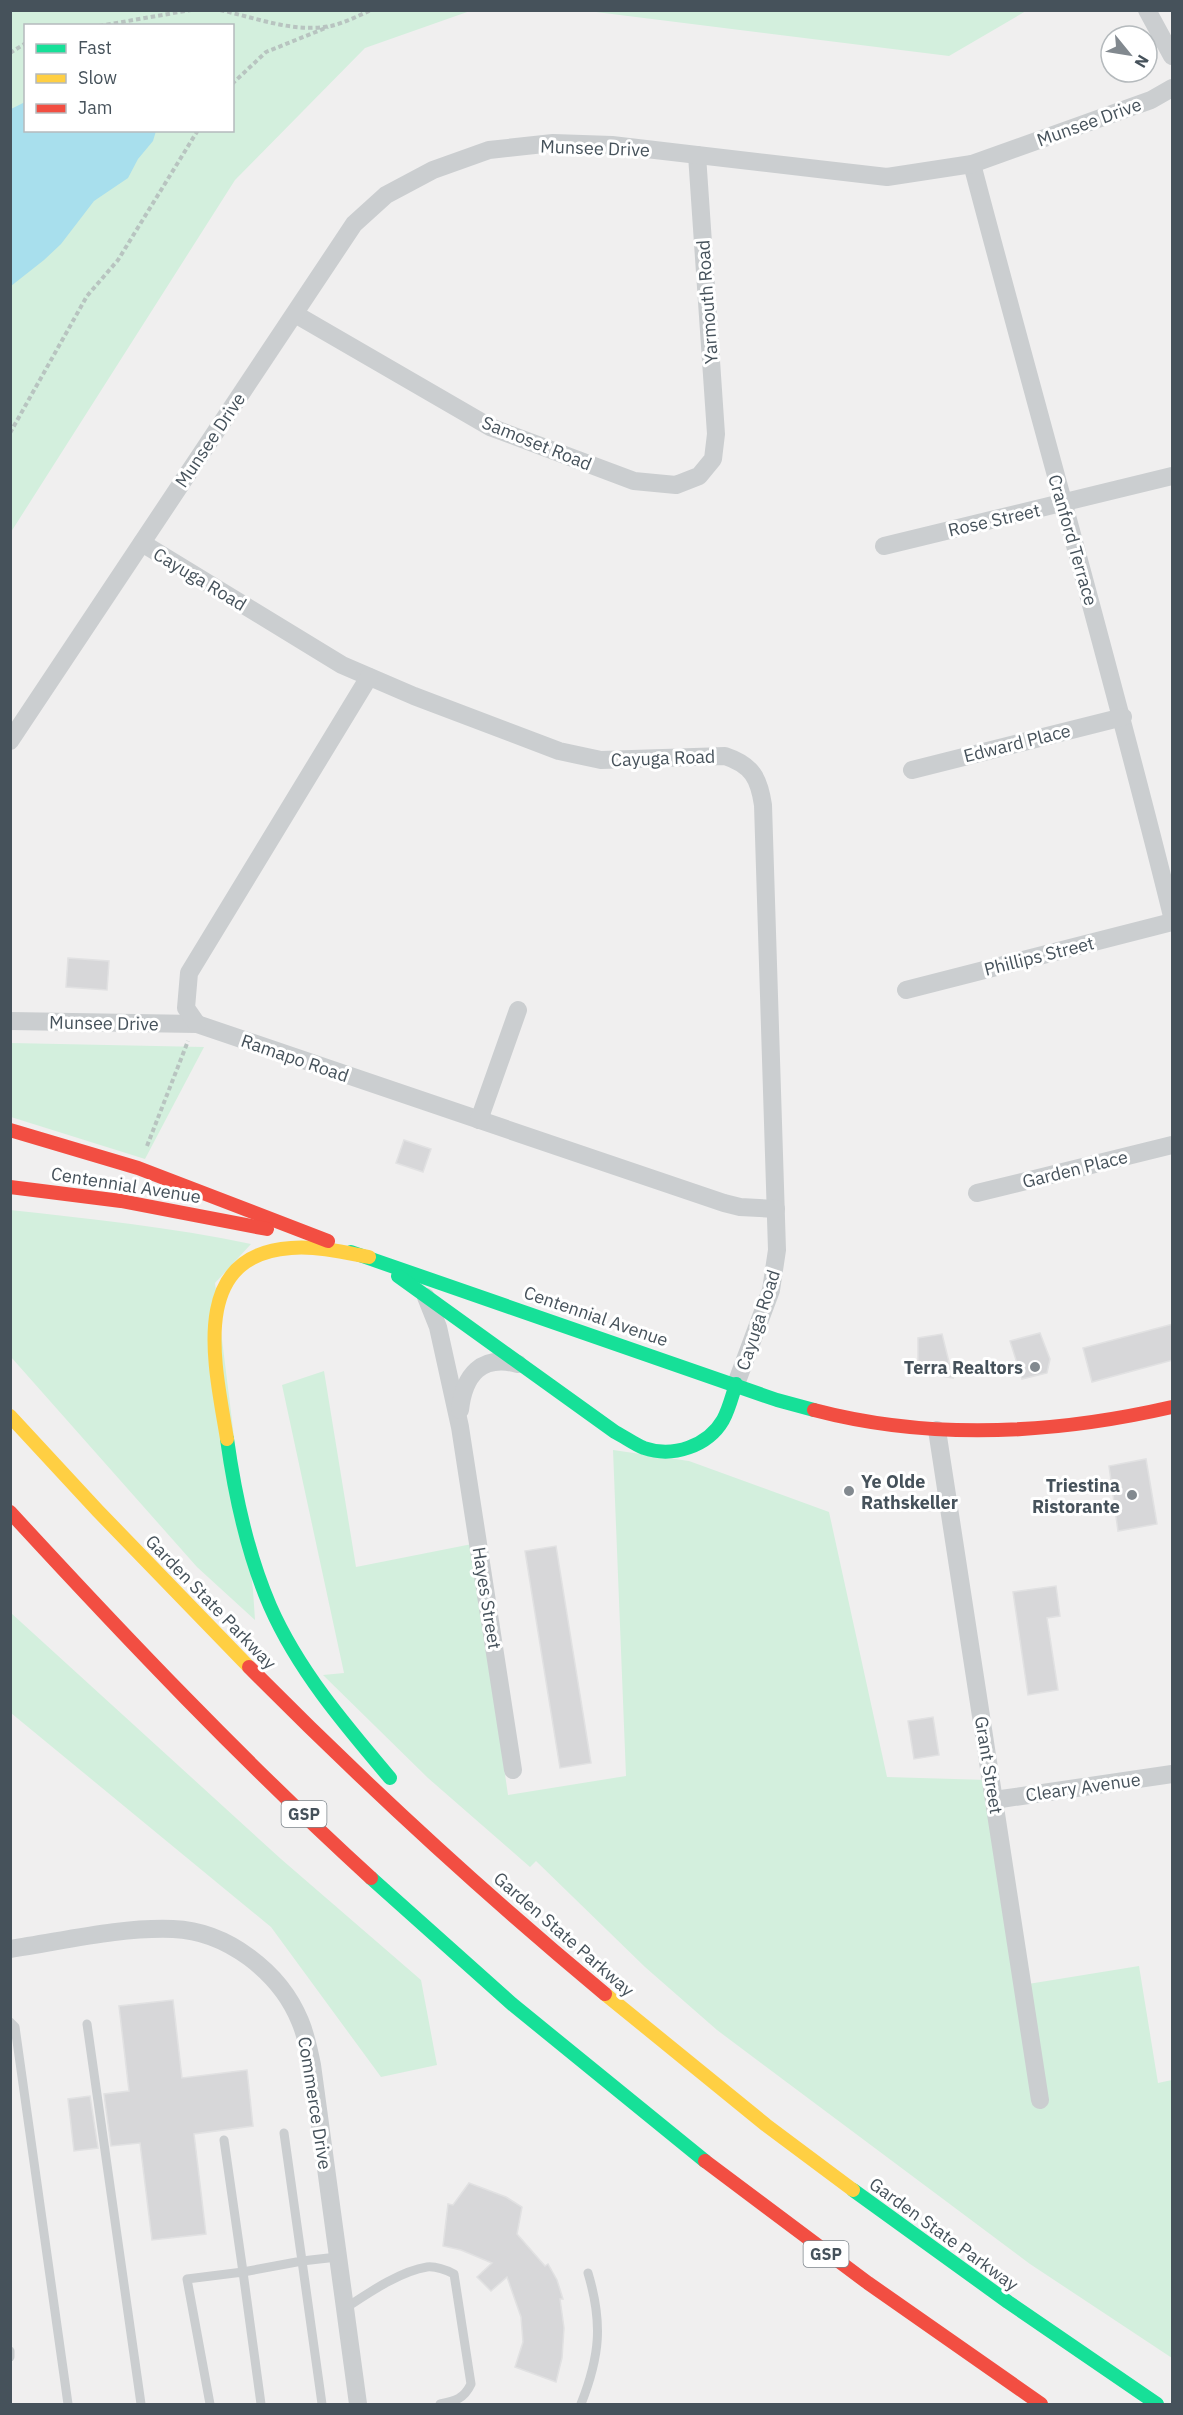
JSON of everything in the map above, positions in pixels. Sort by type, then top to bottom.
[{"type":"main road","points":[[10,1130],[82,1150],[169,1179],[369,1257],[424,1293],[615,1432],[639,1446],[661,1452],[688,1448],[707,1438],[722,1422],[736,1384]]},
{"type":"main road","name":"Centennial Avenue","points":[[10,1187],[112,1200],[201,1215],[369,1257],[736,1384],[822,1412],[862,1421],[937,1430],[989,1432],[1052,1429],[1172,1411]]},
{"type":"main road","points":[[369,1257],[318,1248],[297,1247],[280,1249],[256,1257],[236,1272],[221,1292],[216,1306],[214,1334],[235,1487],[262,1588],[284,1635],[298,1657],[368,1753],[398,1787]]},
{"type":"main road","name":"Garden State Parkway","points":[[10,1416],[171,1588],[244,1662],[424,1835],[541,1939],[652,2034],[792,2145],[1002,2298],[1157,2404]]},
{"type":"main road","name":"GSP","points":[[10,1512],[131,1642],[288,1800],[450,1950],[597,2075],[818,2248],[1041,2404]]},
{"type":"main road","points":[[97,1626],[288,1800]]},
{"type":"main road","points":[[423,1816],[541,1939]]},
{"type":"street","points":[[1147,10],[1173,56]]},
{"type":"street","name":"Munsee Drive","points":[[10,741],[354,224],[386,195],[433,170],[489,150],[553,142],[612,144],[887,177],[972,164],[1151,100],[1173,88]]},
{"type":"street","name":"Yarmouth Road","points":[[698,155],[716,434],[714,449]]},
{"type":"street","name":"Cranford Terrace","points":[[972,164],[1062,504],[1123,717],[1173,916]]},
{"type":"street","name":"Samoset Road","points":[[294,314],[490,427],[634,481],[676,485],[699,476],[713,459],[714,449]]},
{"type":"street","name":"Rose Street","points":[[884,546],[1173,476]]},
{"type":"street","name":"Cayuga Road","points":[[142,543],[342,665],[414,696],[559,751],[601,760],[725,756],[740,761],[752,772],[760,788],[763,805],[777,1250],[775,1276],[736,1384]]},
{"type":"street","points":[[197,1024],[186,1008],[189,973],[369,677]]},
{"type":"street","name":"Edward Place","points":[[912,770],[1123,717]]},
{"type":"street","name":"Phillips Street","points":[[906,990],[1173,922]]},
{"type":"street","points":[[479,1120],[518,1010]]},
{"type":"street","name":"Munsee Drive","points":[[10,1021],[197,1024]]},
{"type":"street","name":"Ramapo Road","points":[[197,1024],[724,1203],[740,1207],[776,1209]]},
{"type":"street","name":"Garden Place","points":[[977,1193],[1173,1145]]},
{"type":"street","name":"Hayes Street","points":[[424,1293],[438,1327],[460,1427],[513,1770]]},
{"type":"street","name":"Hayes Street","points":[[460,1427],[464,1388],[475,1370],[492,1362],[524,1365]]},
{"type":"street","name":"Grant Street","points":[[937,1430],[1040,2100]]},
{"type":"street","name":"Cleary Avenue","points":[[994,1800],[1173,1774]]},
{"type":"street","name":"Commerce Drive","points":[[10,1949],[144,1929],[176,1929],[208,1936],[227,1944],[262,1968],[284,1991],[300,2019],[312,2065],[358,2404]]},
{"type":"lane","points":[[10,2022],[15,2027],[68,2404]]},
{"type":"lane","points":[[87,2024],[141,2404]]},
{"type":"lane","points":[[284,2133],[322,2404]]},
{"type":"lane","points":[[224,2140],[261,2404]]},
{"type":"lane","points":[[210,2404],[187,2280],[337,2257]]},
{"type":"lane","points":[[344,2309],[385,2282],[427,2267],[440,2268],[454,2274],[471,2385],[467,2393],[457,2401],[440,2404]]},
{"type":"lane","points":[[581,2404],[591,2378],[599,2339],[595,2294],[588,2272]]},
{"type":"lane","points":[[10,2351],[10,2358]]},
{"type":"path","points":[[110,24],[191,10]]},
{"type":"path","points":[[219,10],[290,27],[333,25]]},
{"type":"path","points":[[234,82],[266,52],[371,10]]},
{"type":"path","points":[[10,52],[24,44]]},
{"type":"path","points":[[10,432],[87,296],[118,260],[197,132]]},
{"type":"path","points":[[146,1149],[175,1072],[197,1024]]},
{"type":"green space","points":[[1026,10],[949,56],[588,11]]},
{"type":"green space","points":[[11,11],[470,11],[365,48],[235,180],[11,532]]},
{"type":"green space","points":[[11,1043],[204,1047],[145,1159],[11,1117]]},
{"type":"green space","points":[[10,1210],[161,1228],[251,1244],[215,1283],[255,1620],[197,1567],[11,1357]]},
{"type":"green space","points":[[324,1371],[356,1567],[472,1544],[508,1795],[626,1776],[613,1450],[689,1461],[829,1512],[887,1777],[988,1780],[1022,1985],[1139,1966],[1158,2083],[1172,2080],[1172,2358],[1030,2264],[717,2030],[645,1967],[536,1861],[530,1867],[428,1778],[323,1675],[344,1673],[282,1385]]},
{"type":"green space","points":[[11,1613],[281,1859],[421,1980],[437,2065],[381,2077],[271,1927],[11,1713]]},
{"type":"water","points":[[24,102],[24,132],[156,132],[153,141],[138,159],[128,178],[94,201],[61,244],[11,286],[11,109]]},
{"type":"building","points":[[68,958],[109,961],[107,990],[66,987]]},
{"type":"building","points":[[404,1140],[431,1149],[423,1172],[396,1163]]},
{"type":"building","points":[[1173,1324],[1173,1360],[1092,1382],[1083,1348]]},
{"type":"building","points":[[1040,1333],[1050,1359],[1047,1373],[1022,1379],[1010,1341]]},
{"type":"building","points":[[942,1334],[953,1378],[918,1372],[918,1338]]},
{"type":"building","name":"Triestina Ristorante","points":[[1146,1459],[1157,1524],[1118,1531],[1109,1466]]},
{"type":"building","points":[[556,1546],[591,1763],[560,1768],[525,1551]]},
{"type":"building","points":[[1056,1586],[1060,1616],[1047,1618],[1058,1690],[1028,1695],[1013,1592]]},
{"type":"building","points":[[933,1717],[939,1755],[914,1759],[908,1721]]},
{"type":"building","points":[[173,2000],[182,2078],[247,2070],[253,2126],[194,2134],[206,2234],[152,2240],[140,2143],[111,2146],[104,2094],[129,2091],[119,2006]]},
{"type":"building","points":[[90,2096],[98,2148],[74,2151],[68,2099]]},
{"type":"building","points":[[469,2183],[506,2197],[522,2207],[517,2234],[545,2266],[548,2264],[557,2280],[563,2299],[560,2299],[564,2328],[562,2358],[556,2382],[515,2367],[523,2342],[521,2317],[507,2277],[491,2291],[477,2277],[492,2263],[461,2250],[443,2246],[448,2204],[453,2205]]},
{"type":"traffic: fast","points":[[351,1252],[777,1400],[814,1410]]},
{"type":"traffic: fast","points":[[398,1276],[615,1432],[644,1448],[666,1452],[678,1450],[689,1448],[708,1437],[723,1420],[736,1384]]},
{"type":"traffic: fast","points":[[227,1439],[243,1524],[262,1586],[281,1630],[308,1675],[390,1778]]},
{"type":"traffic: fast","points":[[371,1878],[512,2004],[705,2161]]},
{"type":"traffic: fast","points":[[853,2190],[1008,2302],[1157,2404]]},
{"type":"traffic: slow","points":[[227,1439],[215,1350],[216,1320],[222,1293],[235,1271],[258,1255],[291,1248],[340,1251],[369,1257]]},
{"type":"traffic: slow","points":[[10,1416],[249,1667]]},
{"type":"traffic: slow","points":[[605,1994],[766,2125],[853,2190]]},
{"type":"traffic: jam","points":[[10,1130],[138,1168],[328,1241]]},
{"type":"traffic: jam","points":[[10,1187],[121,1201],[267,1229]]},
{"type":"traffic: jam","points":[[814,1410],[858,1420],[903,1426],[948,1430],[993,1430],[1083,1423],[1172,1407]]},
{"type":"traffic: jam","points":[[10,1512],[186,1699],[277,1790],[371,1878]]},
{"type":"traffic: jam","points":[[249,1667],[423,1835],[605,1994]]},
{"type":"traffic: jam","points":[[705,2161],[868,2283],[1041,2404]]},
{"type":"place","name":"Terra Realtors","points":[[1035,1367]]},
{"type":"place","name":"Ye Olde Rathskeller","points":[[849,1491]]},
{"type":"place","name":"Triestina Ristorante","points":[[1132,1495]]}]
